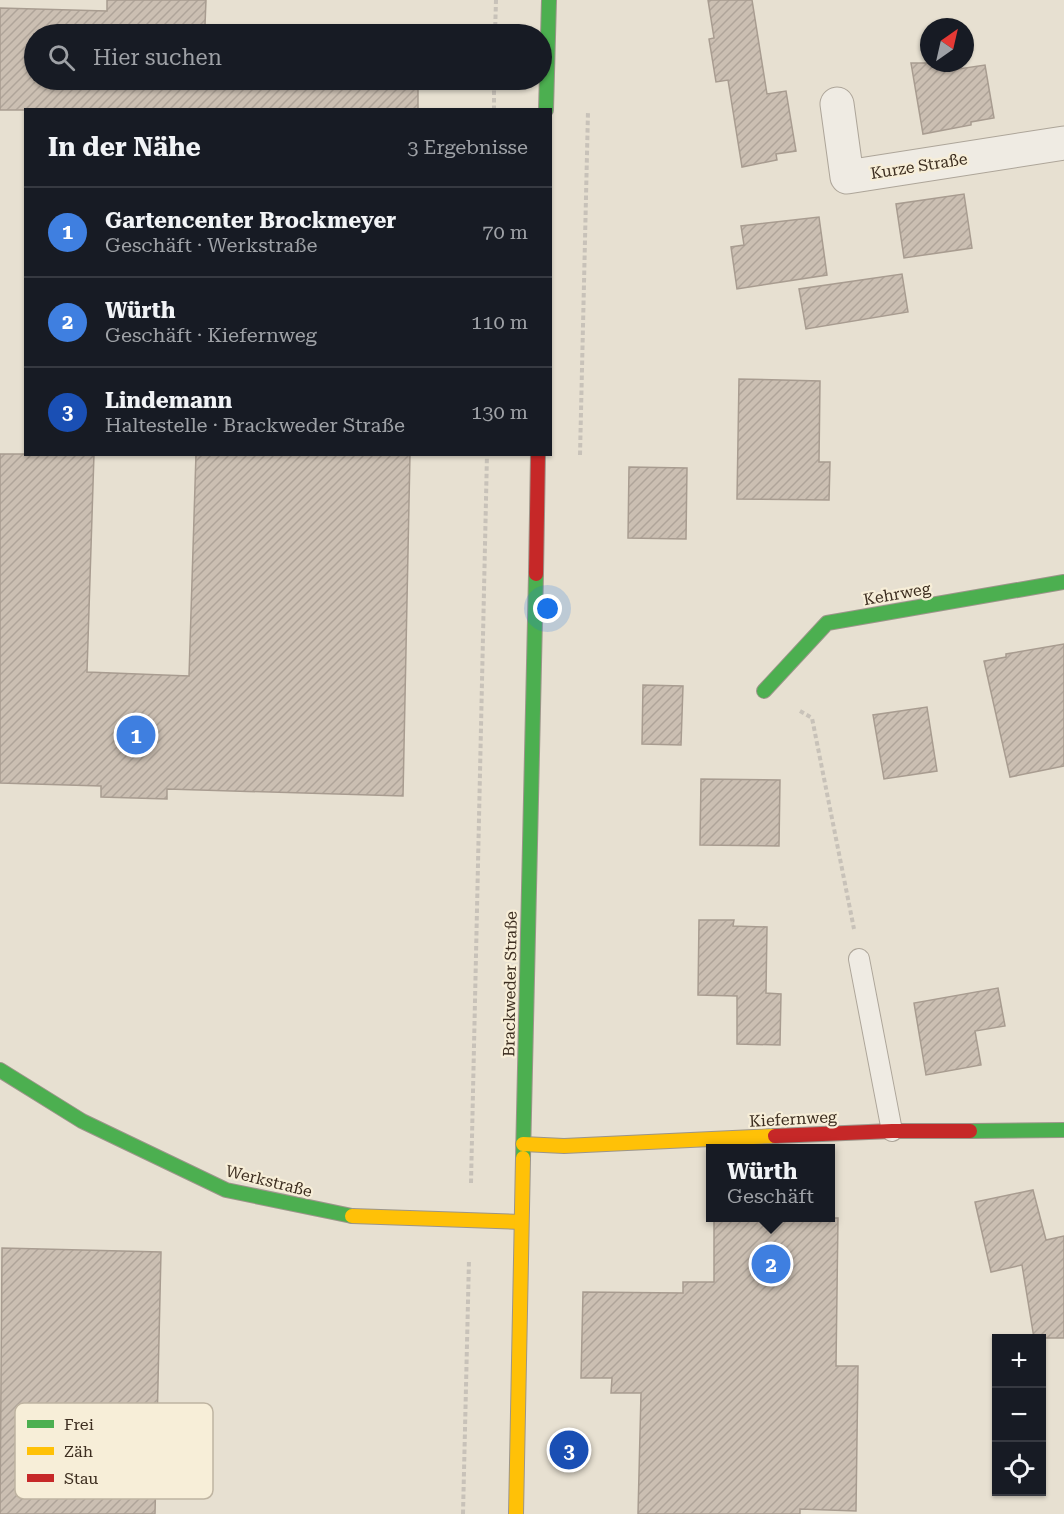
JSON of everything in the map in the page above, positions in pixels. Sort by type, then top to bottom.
[{"type":"street","points":[[548,24],[549,0]]},
{"type":"street","points":[[546,108],[547,90]]},
{"type":"street","name":"Kurze Straße","points":[[837,104],[847,177],[1064,143]]},
{"type":"street","name":"Brackweder Straße","points":[[516,1514],[538,456]]},
{"type":"street","name":"Kehrweg","points":[[764,691],[827,623],[1064,582]]},
{"type":"street","name":"Werkstraße","points":[[0,1070],[82,1121],[226,1190],[343,1216],[521,1222]]},
{"type":"street","name":"Kiefernweg","points":[[523,1144],[564,1146],[892,1131],[1064,1130]]},
{"type":"lane","points":[[859,959],[892,1131]]},
{"type":"path","points":[[495,24],[496,0]]},
{"type":"path","points":[[494,90],[494,108]]},
{"type":"path","points":[[472,1146],[487,456]]},
{"type":"path","points":[[764,691],[813,718],[859,959]]},
{"type":"path","points":[[463,1514],[468,1279]]},
{"type":"building","points":[[107,0],[206,0],[205,24],[24,24],[24,90],[418,90],[418,108],[24,108],[24,110],[0,110],[0,8],[107,11]]},
{"type":"building","points":[[708,0],[752,0],[767,94],[786,91],[796,151],[776,154],[777,160],[742,167],[728,80],[716,82],[709,39],[714,38]]},
{"type":"building","points":[[911,63],[920,63],[920,72],[974,72],[974,67],[985,65],[994,118],[923,134]]},
{"type":"building","points":[[964,194],[972,248],[904,258],[896,204]]},
{"type":"building","points":[[819,217],[827,275],[737,289],[731,247],[744,245],[741,226]]},
{"type":"building","points":[[902,274],[908,312],[806,329],[799,289]]},
{"type":"building","points":[[739,379],[820,381],[819,462],[830,462],[829,500],[737,499]]},
{"type":"building","points":[[0,454],[94,456],[87,672],[189,676],[196,456],[410,456],[403,796],[167,789],[167,799],[101,797],[101,786],[0,783]]},
{"type":"building","points":[[629,467],[687,468],[686,539],[628,538]]},
{"type":"building","points":[[1064,644],[1064,766],[1010,777],[984,661],[1006,657],[1006,654]]},
{"type":"building","points":[[643,685],[683,686],[681,745],[642,744]]},
{"type":"building","points":[[927,707],[937,771],[884,779],[873,715]]},
{"type":"building","points":[[701,779],[780,780],[779,846],[700,845]]},
{"type":"building","points":[[699,920],[734,920],[733,926],[767,927],[766,993],[781,994],[780,1045],[737,1044],[737,996],[698,995]]},
{"type":"building","points":[[998,988],[1005,1026],[975,1031],[981,1065],[926,1075],[914,1003]]},
{"type":"building","points":[[1033,1190],[1046,1240],[1064,1236],[1064,1338],[1046,1338],[1046,1334],[1033,1334],[1022,1265],[991,1272],[975,1202]]},
{"type":"building","points":[[835,1218],[838,1218],[836,1366],[858,1366],[856,1511],[800,1509],[800,1514],[638,1514],[641,1393],[611,1393],[612,1378],[581,1378],[583,1292],[683,1293],[683,1282],[714,1282],[714,1222],[835,1222]]},
{"type":"building","points":[[2,1248],[161,1252],[158,1403],[15,1403],[15,1499],[155,1499],[155,1514],[0,1514]]},
{"type":"traffic: fast","points":[[548,24],[549,0]]},
{"type":"traffic: fast","points":[[546,108],[547,90]]},
{"type":"traffic: fast","points":[[523,1158],[536,574]]},
{"type":"traffic: fast","points":[[764,691],[827,623],[1064,582]]},
{"type":"traffic: fast","points":[[0,1070],[82,1121],[226,1190],[352,1216]]},
{"type":"traffic: fast","points":[[970,1131],[1064,1130]]},
{"type":"traffic: slow","points":[[523,1144],[564,1146],[775,1136]]},
{"type":"traffic: slow","points":[[516,1514],[523,1158]]},
{"type":"traffic: slow","points":[[352,1216],[521,1222]]},
{"type":"traffic: jam","points":[[536,574],[538,456]]},
{"type":"traffic: jam","points":[[775,1136],[892,1131],[970,1131]]},
{"type":"place","name":"Gartencenter Brockmeyer","points":[[136,735]]},
{"type":"place","name":"Würth","points":[[771,1264]]},
{"type":"place","name":"Lindemann","points":[[569,1450]]}]
